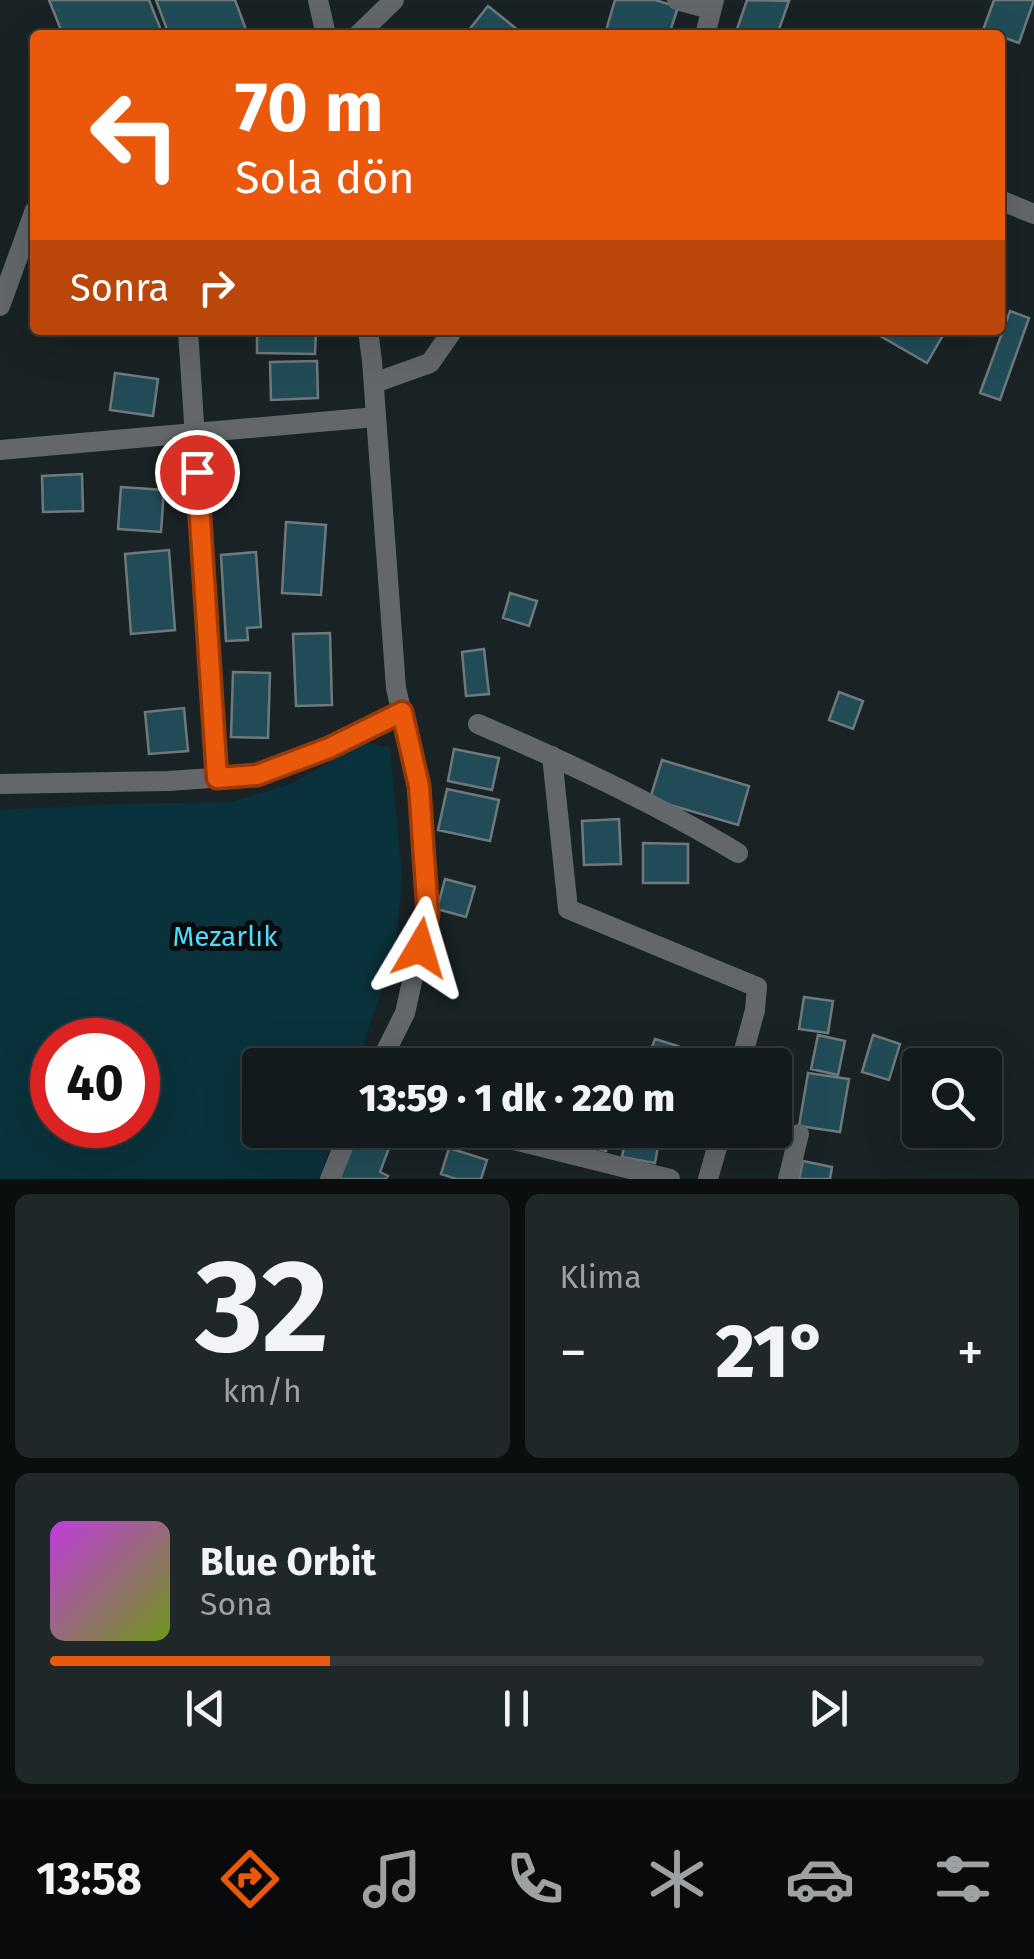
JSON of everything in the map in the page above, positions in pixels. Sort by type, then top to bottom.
[{"type":"street","points":[[318,0],[325,30]]},
{"type":"street","points":[[363,30],[394,0]]},
{"type":"street","points":[[677,0],[712,4],[706,30]]},
{"type":"street","points":[[1005,202],[1034,214]]},
{"type":"street","points":[[0,306],[30,224]]},
{"type":"street","points":[[188,335],[217,778]]},
{"type":"street","points":[[369,335],[396,688],[419,786],[428,915],[406,1013],[388,1048]]},
{"type":"street","points":[[374,383],[430,363],[450,335]]},
{"type":"street","points":[[0,450],[376,416]]},
{"type":"street","points":[[0,784],[257,775],[329,748],[402,712]]},
{"type":"street","points":[[478,724],[552,756],[698,829],[738,854]]},
{"type":"street","points":[[552,756],[568,909],[757,988],[745,1048]]},
{"type":"street","points":[[788,1179],[798,1134]]},
{"type":"street","points":[[330,1179],[343,1148]]},
{"type":"street","points":[[546,1148],[670,1179]]},
{"type":"street","points":[[708,1179],[717,1148]]},
{"type":"green space","name":"Mezarlık","points":[[365,742],[390,748],[402,876],[396,946],[363,1048],[242,1048],[242,1148],[329,1148],[319,1179],[0,1179],[0,810],[230,802],[291,784]]},
{"type":"building","points":[[49,0],[149,0],[161,30],[61,30]]},
{"type":"building","points":[[156,0],[235,0],[246,30],[167,30]]},
{"type":"building","points":[[615,0],[655,0],[678,7],[671,30],[606,30]]},
{"type":"building","points":[[747,0],[789,1],[779,30],[737,30]]},
{"type":"building","points":[[994,0],[1034,0],[1019,43],[1005,38],[1005,30],[983,30]]},
{"type":"building","points":[[488,6],[518,30],[469,30]]},
{"type":"building","points":[[1010,311],[1029,318],[1000,400],[980,393],[1001,335],[1005,335]]},
{"type":"building","points":[[257,335],[316,335],[315,354],[257,353]]},
{"type":"building","points":[[879,335],[943,335],[927,363]]},
{"type":"building","points":[[317,361],[318,398],[271,400],[270,362]]},
{"type":"building","points":[[115,373],[158,379],[153,416],[110,410]]},
{"type":"building","points":[[82,474],[83,511],[43,512],[42,476]]},
{"type":"building","points":[[121,487],[164,490],[161,532],[118,529]]},
{"type":"building","points":[[286,522],[326,525],[321,595],[282,593]]},
{"type":"building","points":[[169,550],[175,630],[131,634],[125,554]]},
{"type":"building","points":[[256,552],[261,627],[247,628],[248,640],[226,641],[221,555]]},
{"type":"building","points":[[510,593],[537,601],[529,626],[503,618]]},
{"type":"building","points":[[330,633],[332,705],[296,706],[293,634]]},
{"type":"building","points":[[484,649],[489,694],[466,696],[462,652]]},
{"type":"building","points":[[233,672],[270,673],[268,738],[231,737]]},
{"type":"building","points":[[839,692],[863,701],[853,729],[829,720]]},
{"type":"building","points":[[184,708],[188,751],[149,754],[145,712]]},
{"type":"building","points":[[454,749],[499,758],[492,790],[448,781]]},
{"type":"building","points":[[662,760],[749,786],[738,825],[650,799]]},
{"type":"building","points":[[447,789],[499,800],[490,841],[438,830]]},
{"type":"building","points":[[619,819],[621,864],[584,865],[582,821]]},
{"type":"building","points":[[643,843],[688,844],[688,883],[643,883]]},
{"type":"building","points":[[445,879],[475,887],[466,917],[437,909]]},
{"type":"building","points":[[804,997],[833,1001],[828,1033],[799,1029]]},
{"type":"building","points":[[818,1035],[845,1041],[838,1075],[811,1069]]},
{"type":"building","points":[[873,1035],[900,1044],[889,1080],[862,1072]]},
{"type":"building","points":[[655,1039],[678,1046],[677,1048],[652,1048]]},
{"type":"building","points":[[808,1073],[849,1079],[840,1132],[799,1126]]},
{"type":"building","points":[[351,1148],[389,1148],[380,1172],[388,1176],[386,1179],[339,1179]]},
{"type":"building","points":[[449,1148],[487,1160],[481,1179],[456,1179],[441,1174]]},
{"type":"building","points":[[624,1148],[658,1148],[655,1163],[622,1157]]},
{"type":"building","points":[[803,1161],[832,1167],[830,1179],[799,1179]]},
{"type":"route","points":[[197,472],[217,778],[257,775],[329,748],[402,712],[419,786],[428,915],[420,948]]}]
